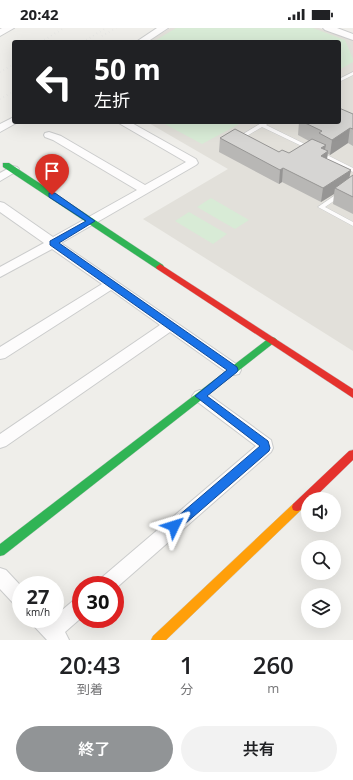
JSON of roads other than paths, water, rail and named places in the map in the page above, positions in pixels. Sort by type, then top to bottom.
[{"type":"street","points":[[0,33],[9,28]]},
{"type":"street","points":[[144,40],[163,28]]},
{"type":"street","points":[[328,28],[353,37]]},
{"type":"street","points":[[0,129],[12,121]]},
{"type":"street","points":[[0,274],[192,163],[192,161],[126,124]]},
{"type":"street","points":[[49,135],[57,138],[145,190]]},
{"type":"street","points":[[0,178],[9,167],[353,394]]},
{"type":"street","points":[[2,209],[234,370]]},
{"type":"street","points":[[0,354],[111,284]]},
{"type":"street","points":[[0,442],[170,325]]},
{"type":"street","points":[[0,551],[272,340]]},
{"type":"street","points":[[116,576],[265,448],[265,444],[200,396]]},
{"type":"street","points":[[157,640],[353,454]]},
{"type":"street","points":[[0,576],[12,589]]},
{"type":"street","points":[[51,630],[72,613]]},
{"type":"lane","points":[[341,80],[352,74]]},
{"type":"lane","points":[[237,139],[265,124],[353,170]]},
{"type":"lane","points":[[353,185],[321,207],[353,224]]},
{"type":"railway","points":[[44,40],[64,28]]},
{"type":"railway","points":[[86,40],[106,28]]},
{"type":"railway","points":[[102,36],[116,28]]},
{"type":"railway","points":[[0,72],[12,65]]},
{"type":"railway","points":[[0,99],[12,92]]}]
